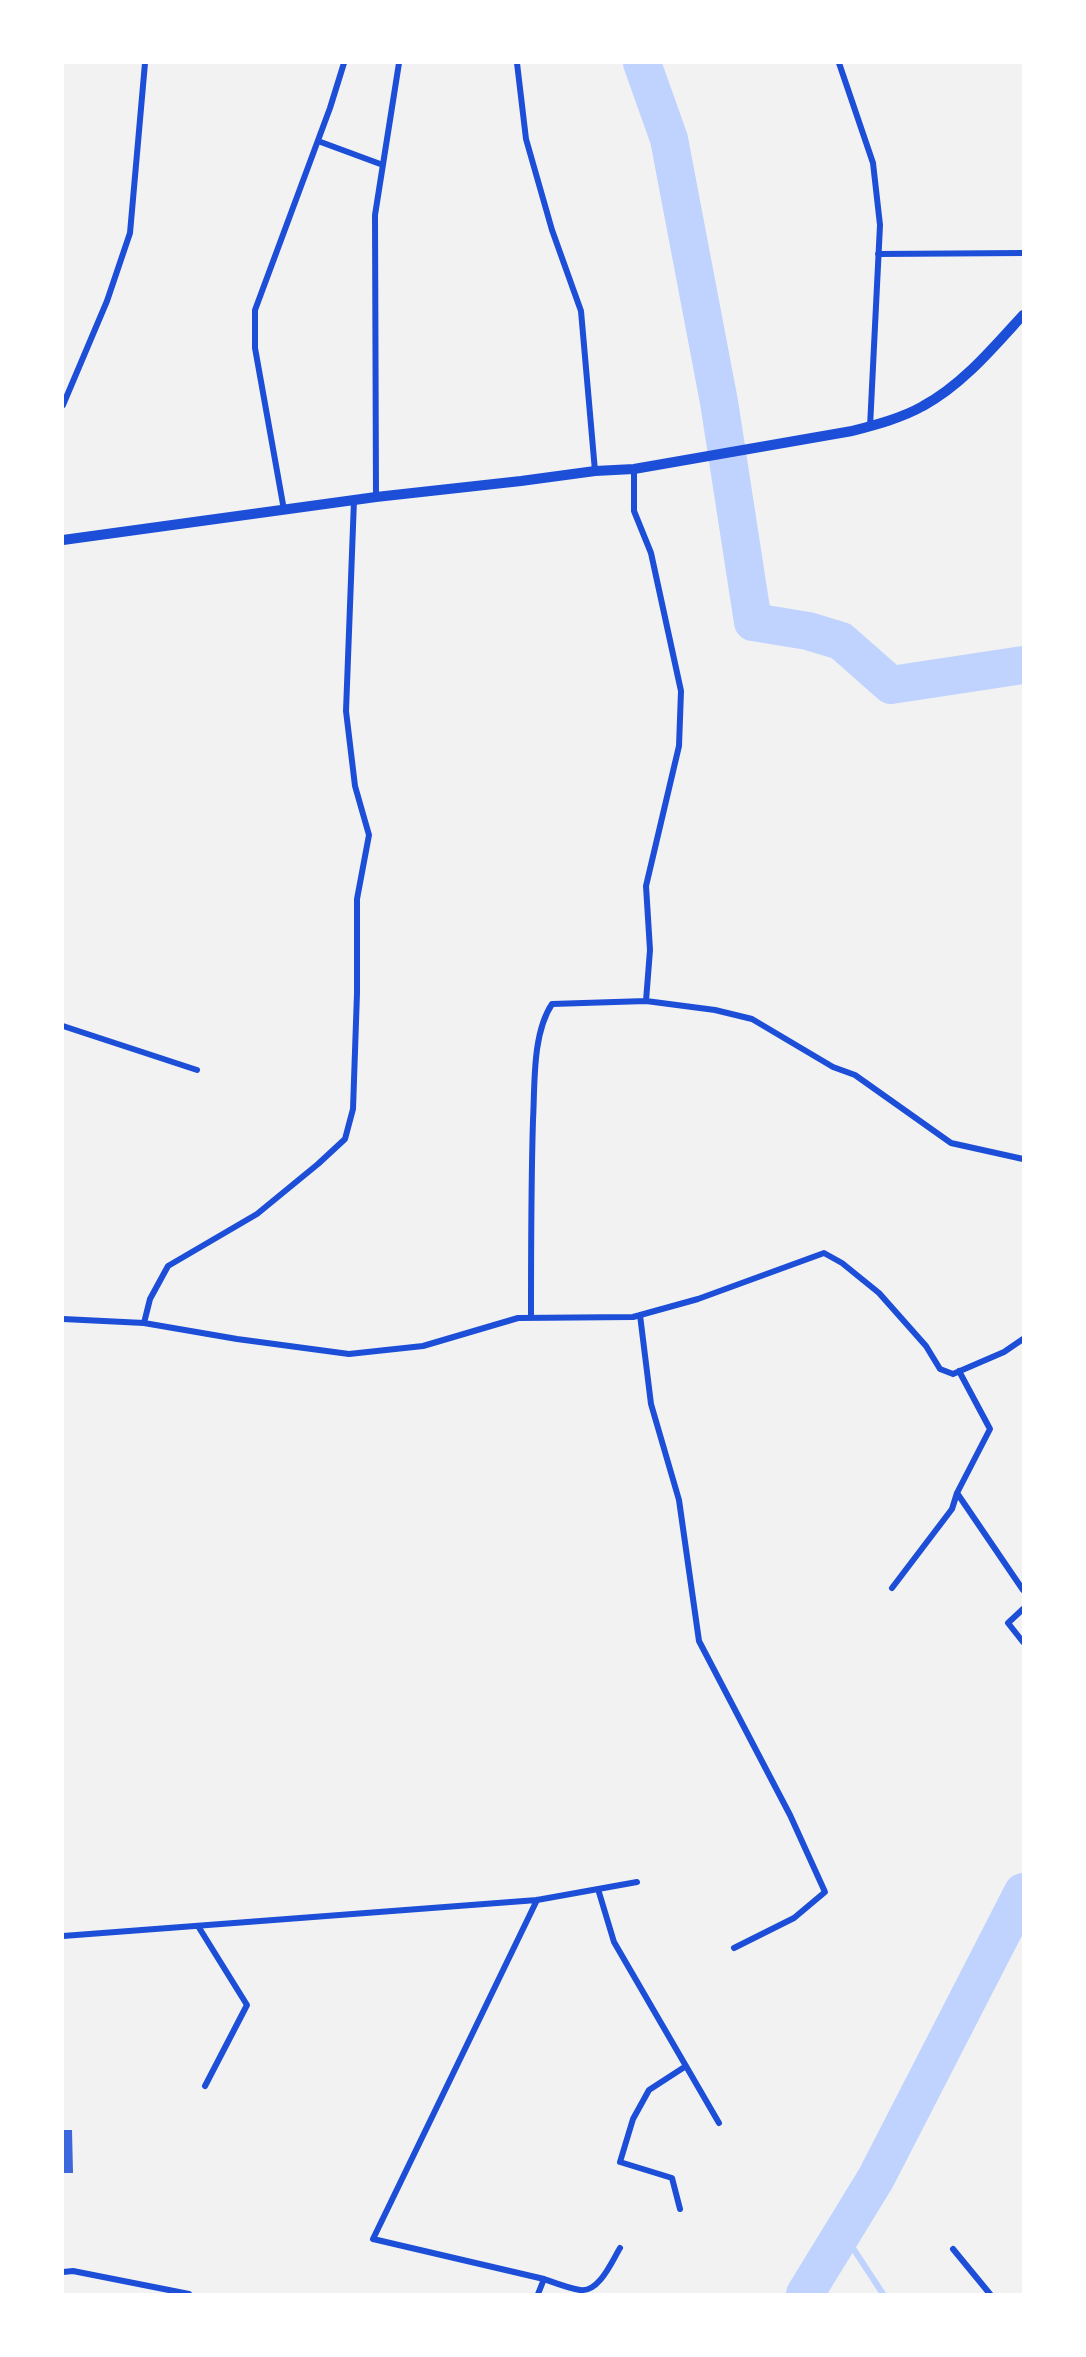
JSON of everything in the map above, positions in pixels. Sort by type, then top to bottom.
[{"type":"street","points":[[63,405],[107,301],[130,233],[145,63]]},
{"type":"street","points":[[284,510],[255,348],[255,310],[318,141],[344,63]]},
{"type":"street","points":[[376,497],[375,215],[399,63]]},
{"type":"street","points":[[518,63],[526,139],[552,230],[581,311],[595,471]]},
{"type":"street","points":[[839,63],[873,163],[880,225],[870,427]]},
{"type":"street","points":[[318,141],[383,165]]},
{"type":"street","points":[[878,254],[1023,253]]},
{"type":"street","points":[[63,540],[376,497],[595,471],[634,469],[870,427],[922,406],[956,383],[988,354],[1023,315]]},
{"type":"street","points":[[634,469],[634,511],[651,553],[681,692],[679,746],[646,886],[650,950],[646,1001]]},
{"type":"street","points":[[144,1323],[150,1299],[168,1266],[257,1214],[318,1164],[345,1139],[353,1109],[357,899],[369,836],[356,786],[346,711],[354,500]]},
{"type":"street","points":[[531,1317],[531,1173],[536,1059],[545,1015],[552,1004],[646,1001],[715,1010],[752,1019],[833,1067],[855,1075],[951,1143],[1023,1159]]},
{"type":"street","points":[[63,1026],[197,1070]]},
{"type":"street","points":[[63,1319],[144,1323],[248,1341],[349,1354],[423,1346],[518,1318],[633,1317],[698,1299],[824,1253],[842,1263],[879,1293],[926,1346],[940,1369],[953,1374],[1004,1352],[1023,1339]]},
{"type":"street","points":[[640,1315],[651,1404],[679,1500],[699,1641],[785,1805],[825,1892],[794,1918],[734,1948]]},
{"type":"street","points":[[892,1588],[952,1509],[957,1493],[990,1429],[959,1371]]},
{"type":"street","points":[[957,1493],[1023,1590]]},
{"type":"street","points":[[1023,1609],[1008,1623],[1023,1642]]},
{"type":"street","points":[[63,1936],[537,1900],[638,1882]]},
{"type":"street","points":[[598,1889],[614,1942],[719,2123]]},
{"type":"street","points":[[537,1900],[373,2239],[544,2279],[582,2291],[590,2289],[602,2277],[620,2248]]},
{"type":"street","points":[[198,1926],[247,2005],[205,2086]]},
{"type":"street","points":[[680,2209],[672,2178],[620,2162],[633,2119],[649,2090],[686,2066]]},
{"type":"street","points":[[953,2249],[990,2294]]},
{"type":"street","points":[[63,2272],[73,2271],[189,2294]]},
{"type":"street","points":[[538,2294],[544,2279]]},
{"type":"building","points":[[63,2130],[72,2130],[73,2173],[63,2173]]},
{"type":"waterway","points":[[642,63],[669,139],[719,402],[753,622],[808,631],[841,641],[891,685],[1023,665]]},
{"type":"waterway","points":[[805,2294],[876,2178],[1023,1892]]},
{"type":"waterway","points":[[843,2233],[883,2294]]}]
